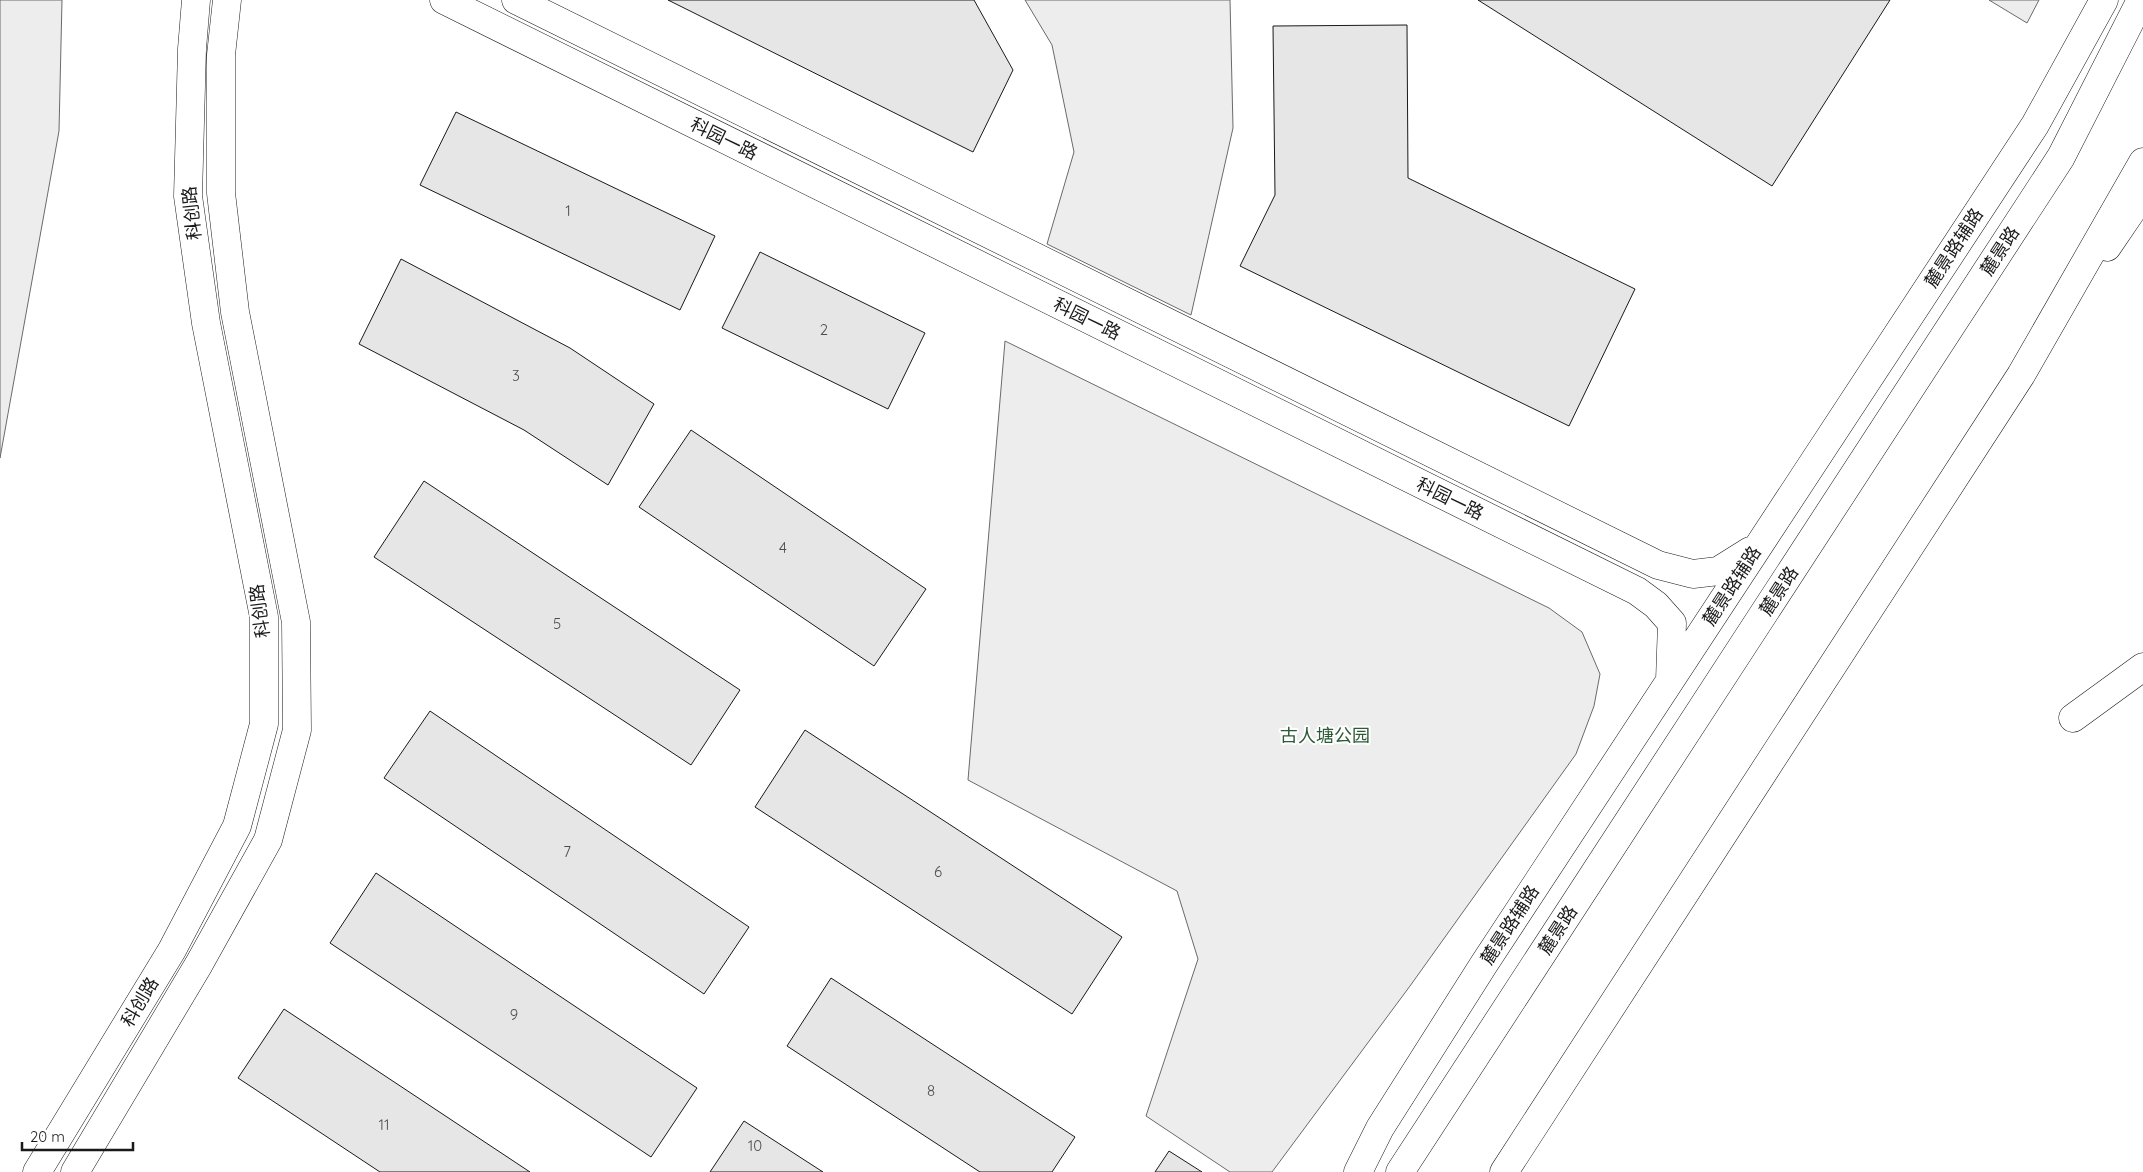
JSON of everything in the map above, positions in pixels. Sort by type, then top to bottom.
[{"type":"main road","name":"科创路","points":[[37,1172],[172,950],[237,826],[264,724],[264,618],[206,323],[188,196],[192,50],[196,0]]},
{"type":"main road","name":"科创路","points":[[75,1172],[198,964],[268,840],[296,730],[296,622],[235,312],[221,192],[221,55],[227,0]]},
{"type":"main road","name":"科园一路","points":[[444,0],[1637,591],[1656,605],[1672,623],[1670,680]]},
{"type":"main road","name":"科园一路","points":[[516,0],[1658,565],[1693,574],[1718,571],[1758,547]]},
{"type":"main road","name":"麓景路辅路","points":[[1358,1172],[1380,1128],[1484,964],[2035,125],[2104,0]]},
{"type":"main road","name":"麓景路","points":[[1400,1172],[2061,157],[2141,0]]},
{"type":"main road","points":[[2011,389],[2143,162]]},
{"type":"main road","points":[[1504,1172],[2011,389],[2143,194]]},
{"type":"main road","points":[[2073,718],[2143,667]]},
{"type":"shaded area","points":[[0,0],[62,0],[59,131],[0,458]]},
{"type":"shaded area","points":[[1025,0],[1230,0],[1233,128],[1191,315],[1047,244],[1074,152],[1052,45]]},
{"type":"shaded area","points":[[1989,0],[2039,0],[2027,23]]},
{"type":"shaded area","name":"古人塘公园","points":[[1005,341],[1549,608],[1582,632],[1600,674],[1594,706],[1576,754],[1410,986],[1272,1172],[1230,1172],[1146,1116],[1198,959],[1177,891],[968,780]]},
{"type":"building","points":[[668,0],[974,0],[1013,70],[973,152]]},
{"type":"building","points":[[1478,0],[1890,0],[1772,186]]},
{"type":"building","points":[[1407,25],[1408,178],[1635,289],[1569,426],[1240,266],[1275,195],[1273,26]]},
{"type":"building","points":[[456,112],[715,236],[680,310],[420,185]]},
{"type":"building","points":[[760,252],[925,333],[888,409],[722,328]]},
{"type":"building","points":[[401,259],[570,348],[654,404],[608,485],[524,430],[359,344]]},
{"type":"building","points":[[691,430],[926,589],[874,666],[639,507]]},
{"type":"building","points":[[424,481],[740,690],[691,765],[374,557]]},
{"type":"building","points":[[430,711],[749,927],[704,994],[384,778]]},
{"type":"building","points":[[805,730],[1122,937],[1072,1014],[755,807]]},
{"type":"building","points":[[376,873],[697,1088],[651,1157],[330,943]]},
{"type":"building","points":[[831,978],[1075,1137],[1052,1172],[980,1172],[787,1046]]},
{"type":"building","points":[[284,1009],[530,1172],[380,1172],[238,1078]]},
{"type":"building","points":[[744,1121],[823,1172],[710,1172]]},
{"type":"building","points":[[1169,1151],[1202,1172],[1155,1172]]}]
